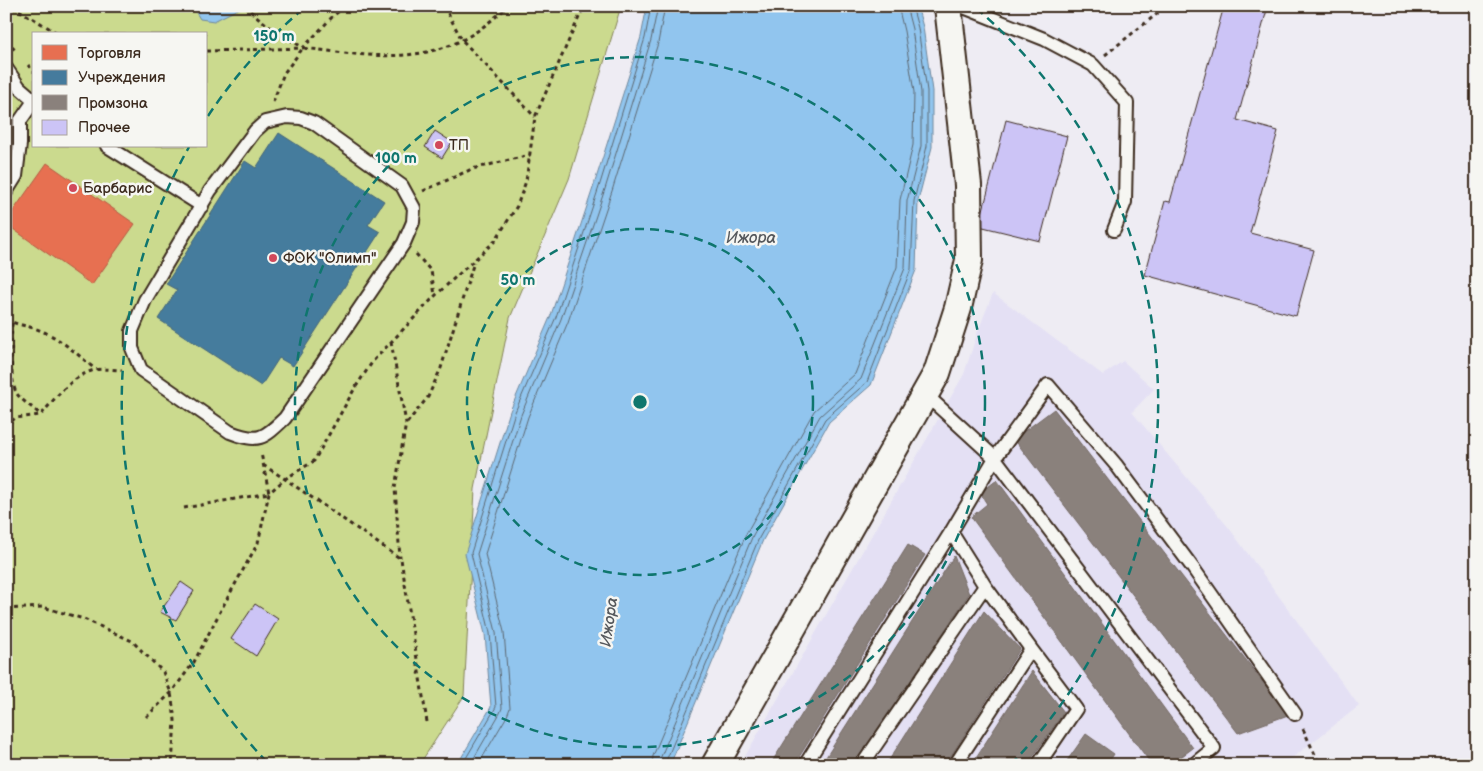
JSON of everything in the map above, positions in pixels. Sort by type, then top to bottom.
[{"type":"street","points":[[715,765],[937,373],[958,308],[968,260],[968,185],[948,6]]},
{"type":"lane","points":[[961,6],[1044,39],[1093,65],[1127,103],[1125,202],[1114,230]]},
{"type":"lane","points":[[6,68],[19,87],[32,98]]},
{"type":"lane","points":[[6,192],[16,176],[20,144],[20,121],[32,103]]},
{"type":"lane","points":[[287,117],[301,118],[314,123],[389,175],[402,186],[409,198],[414,208],[413,222],[404,243],[285,418],[269,433],[258,438],[246,438],[230,432],[142,370],[132,348],[132,331],[145,300],[210,191],[255,132],[265,122],[287,117]]},
{"type":"lane","points":[[110,148],[202,206]]},
{"type":"lane","points":[[805,765],[951,532],[995,458],[1048,385],[1117,466],[1193,568],[1295,714]]},
{"type":"lane","points":[[925,394],[995,458],[1214,748],[1193,765]]},
{"type":"lane","points":[[951,532],[984,586],[1076,709],[1038,765]]},
{"type":"lane","points":[[862,765],[984,586]]},
{"type":"lane","points":[[955,765],[1031,649]]},
{"type":"path","points":[[12,6],[56,32]]},
{"type":"path","points":[[244,6],[271,28],[303,48]]},
{"type":"path","points":[[265,122],[284,73],[303,48],[334,15],[346,6]]},
{"type":"path","points":[[444,6],[462,40],[535,117]]},
{"type":"path","points":[[208,51],[303,48],[357,55],[397,56],[436,50],[462,40],[495,18],[508,6]]},
{"type":"path","points":[[184,508],[269,493],[285,479],[314,461],[355,388],[374,361],[436,295],[495,242],[517,206],[526,181],[535,117],[584,6]]},
{"type":"path","points":[[1093,65],[1168,6]]},
{"type":"path","points":[[409,198],[472,169],[530,155]]},
{"type":"path","points":[[404,243],[431,272],[436,295]]},
{"type":"path","points":[[406,423],[428,397],[441,368],[474,261]]},
{"type":"path","points":[[6,319],[12,323],[44,331],[65,344],[96,370]]},
{"type":"path","points":[[12,323],[10,344],[17,393],[41,415]]},
{"type":"path","points":[[391,341],[406,423],[395,488],[400,559],[427,722]]},
{"type":"path","points":[[6,427],[15,418],[41,415],[59,394],[78,377],[96,370],[142,370]]},
{"type":"path","points":[[146,717],[171,693],[194,662],[258,543],[269,493],[258,438]]},
{"type":"path","points":[[263,465],[400,559]]},
{"type":"path","points":[[6,609],[43,607],[84,619],[132,641],[162,672],[171,693],[175,720],[172,765]]},
{"type":"path","points":[[1295,714],[1320,765]]},
{"type":"shaded area","points":[[993,293],[1103,375],[1123,361],[1154,389],[1132,412],[1229,528],[1359,706],[1283,765],[740,765],[964,374]]},
{"type":"green space","points":[[6,6],[621,6],[569,179],[510,318],[475,489],[464,696],[419,765],[6,765]]},
{"type":"water","points":[[192,6],[244,6],[214,21],[200,19]]},
{"type":"water","name":"Ижора","points":[[647,6],[917,6],[923,27],[932,91],[932,147],[918,201],[916,270],[871,385],[829,422],[763,540],[670,765],[457,765],[491,707],[485,634],[465,554],[510,411],[551,315],[641,37]]},
{"type":"building: Торговля","points":[[47,163],[135,224],[92,285],[6,224],[6,221]]},
{"type":"building: Учреждения","name":"ФОК \"Олимп\"","points":[[279,133],[384,201],[368,225],[380,232],[293,366],[279,358],[261,386],[158,319],[177,290],[166,284],[245,161],[256,168]]},
{"type":"building: Промзона","points":[[1054,409],[1288,715],[1238,733],[1014,439]]},
{"type":"building: Промзона","points":[[997,480],[1193,748],[1170,765],[1152,765],[971,517],[987,504],[980,493]]},
{"type":"building: Промзона","points":[[908,545],[925,555],[794,765],[770,765]]},
{"type":"building: Промзона","points":[[954,556],[969,594],[855,765],[821,765]]},
{"type":"building: Промзона","points":[[984,611],[1020,649],[945,765],[886,765]]},
{"type":"building: Промзона","points":[[1032,671],[1064,712],[1027,765],[971,765]]},
{"type":"building: Промзона","points":[[1086,734],[1114,754],[1107,765],[1064,765]]},
{"type":"building: Прочее","points":[[1224,6],[1268,6],[1237,120],[1278,131],[1250,233],[1314,250],[1296,316],[1145,275],[1165,201],[1170,202]]},
{"type":"building: Прочее","points":[[1006,120],[1067,136],[1040,241],[979,226]]},
{"type":"building: Прочее","name":"ТП","points":[[435,131],[452,142],[442,158],[425,147]]},
{"type":"building: Прочее","points":[[181,582],[194,591],[176,620],[160,612]]},
{"type":"building: Прочее","points":[[255,604],[278,619],[256,656],[231,639]]},
{"type":"place","name":"ТП","points":[[439,145]]},
{"type":"place","name":"Барбарис","points":[[73,188]]},
{"type":"place","name":"ФОК \"Олимп\"","points":[[273,258]]}]
